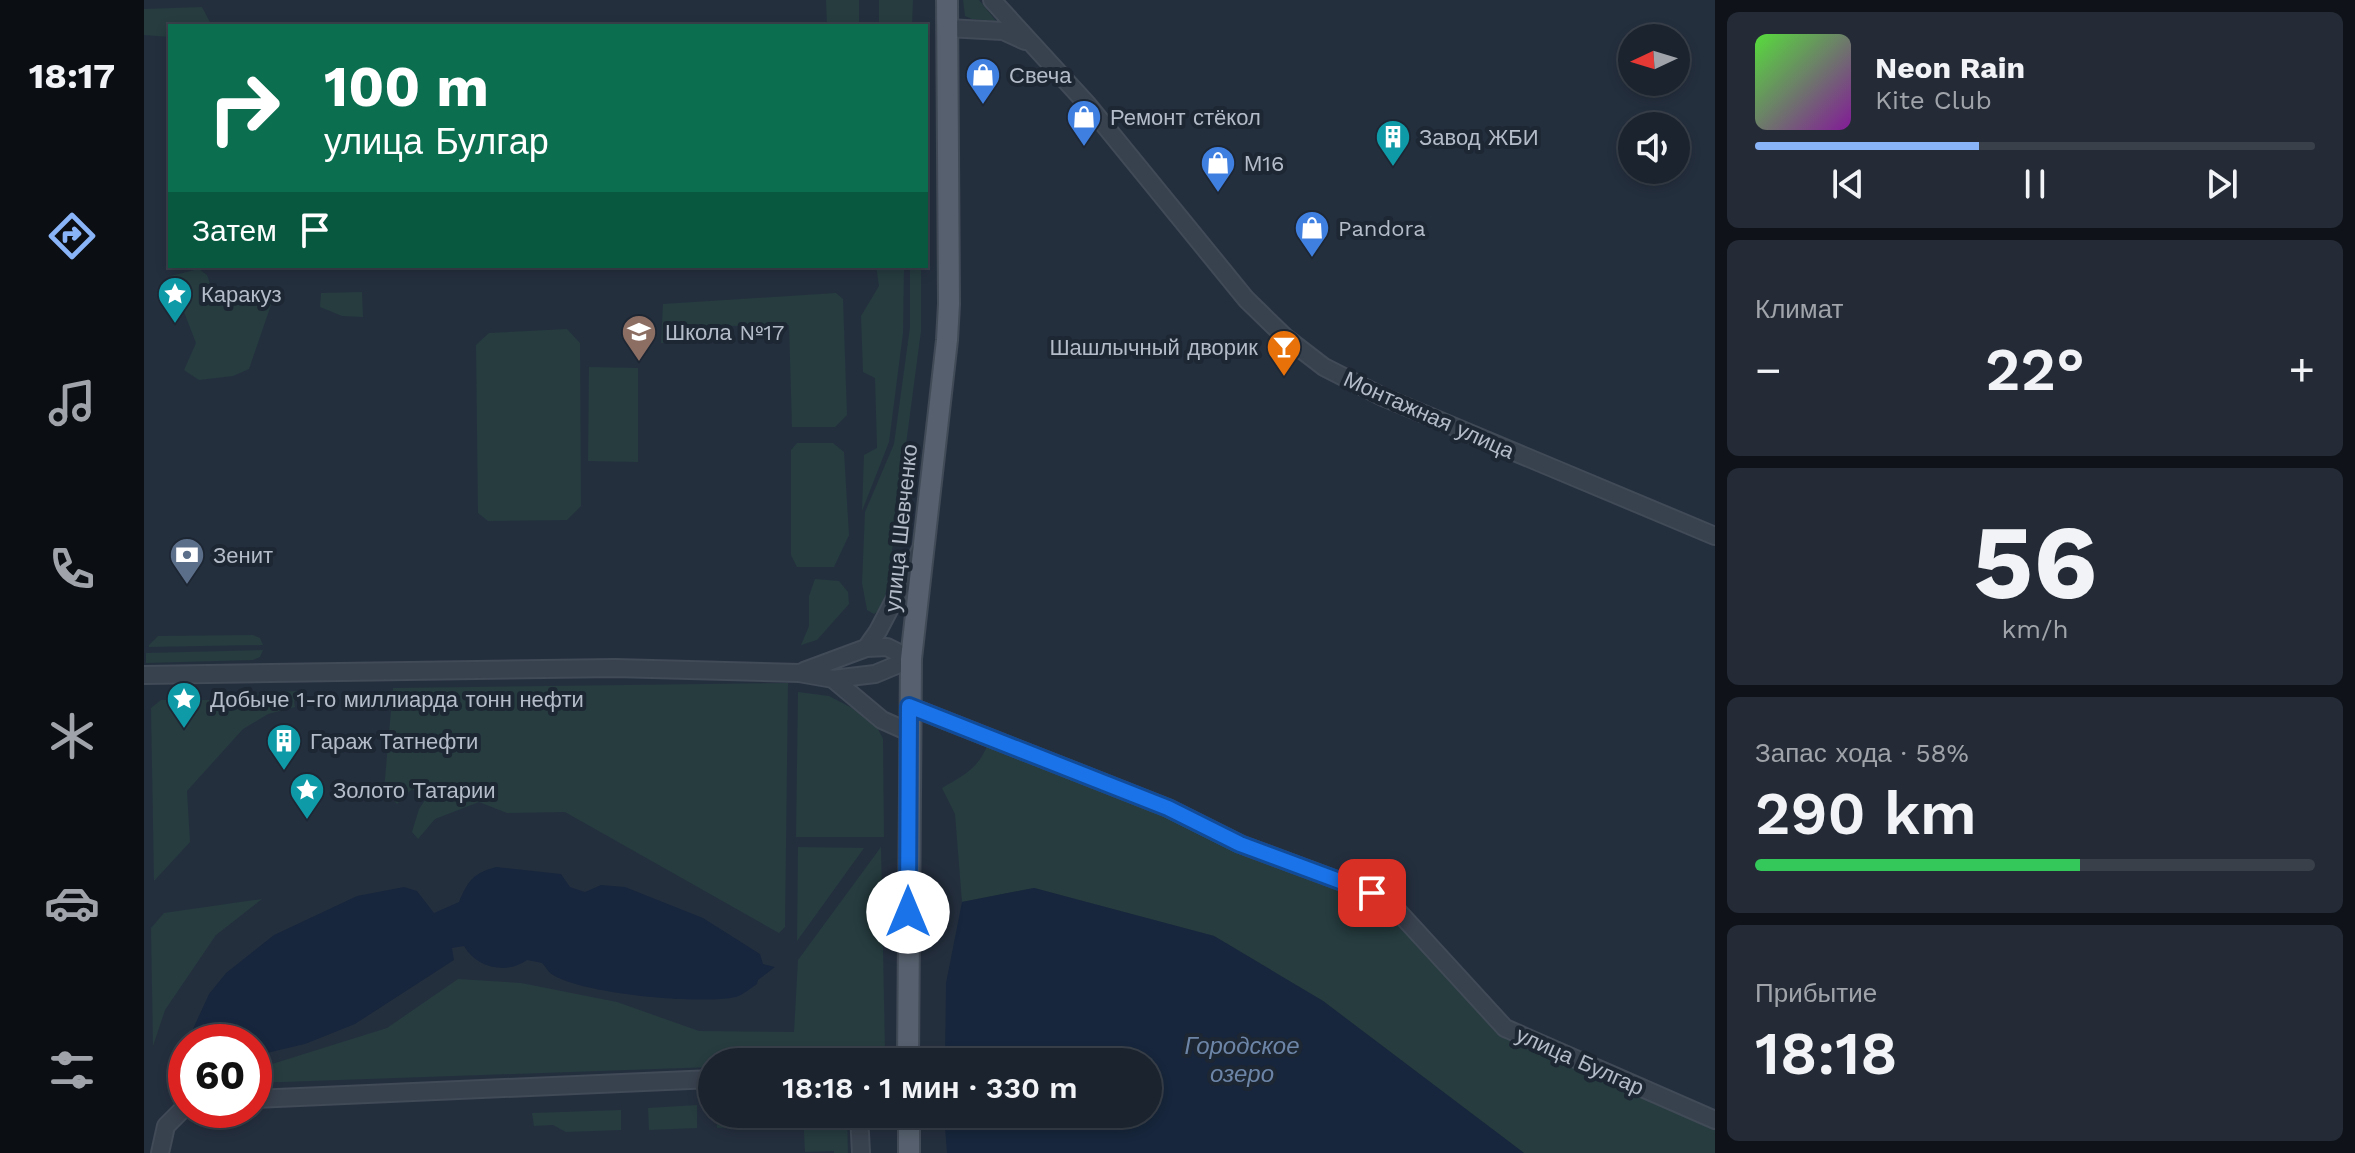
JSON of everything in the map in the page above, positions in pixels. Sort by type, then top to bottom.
[{"type":"main road","name":"улица Шевченко","points":[[908,1048],[911,659],[949,304],[947,0]]},
{"type":"main road","points":[[909,1128],[909,1153]]},
{"type":"street","name":"Монтажная улица","points":[[992,0],[1088,105],[1246,299],[1285,337],[1324,367],[1383,397],[1715,536]]},
{"type":"street","name":"Монтажная улица","points":[[947,28],[1003,31],[1034,45]]},
{"type":"street","points":[[866,648],[924,544]]},
{"type":"street","points":[[799,673],[866,648],[887,647],[911,659]]},
{"type":"street","points":[[144,675],[615,668],[799,673],[833,679],[875,674],[911,659]]},
{"type":"street","points":[[833,679],[882,720],[909,732]]},
{"type":"street","name":"улица Булгар","points":[[909,706],[1168,808],[1240,844],[1372,893],[1395,908],[1505,1028],[1715,1120]]},
{"type":"street","points":[[272,1098],[698,1080]]},
{"type":"street","points":[[160,1153],[168,1124]]},
{"type":"street","points":[[860,1128],[861,1153]]},
{"type":"green space","points":[[826,0],[859,0],[859,24],[827,24]]},
{"type":"green space","points":[[879,0],[913,0],[912,24],[879,24]]},
{"type":"green space","points":[[963,0],[979,0],[996,21],[965,16]]},
{"type":"green space","points":[[202,7],[211,24],[168,24],[168,37],[144,35],[144,9]]},
{"type":"green space","points":[[876,268],[904,268],[903,333],[889,442],[862,511],[864,455],[877,448],[875,378],[863,372],[861,316],[879,286]]},
{"type":"green space","points":[[910,268],[921,268],[921,331],[887,588],[882,608],[874,614],[867,610],[862,583],[865,512],[894,444],[910,327]]},
{"type":"green space","points":[[199,269],[207,275],[214,295],[274,296],[249,369],[233,376],[199,380],[184,370],[196,343],[170,276]]},
{"type":"green space","points":[[362,292],[363,317],[342,316],[320,307],[321,293]]},
{"type":"green space","points":[[836,293],[843,299],[847,415],[835,427],[792,427],[789,325],[726,326],[700,343],[661,343],[663,304]]},
{"type":"green space","points":[[567,329],[580,343],[581,506],[567,520],[488,521],[478,513],[476,345],[489,333]]},
{"type":"green space","points":[[589,367],[638,368],[638,462],[588,461]]},
{"type":"green space","points":[[797,443],[833,443],[844,452],[849,535],[834,567],[797,567],[791,555],[791,450]]},
{"type":"green space","points":[[815,579],[839,581],[848,592],[849,604],[817,640],[801,645],[809,626],[809,596]]},
{"type":"green space","points":[[253,635],[260,638],[263,645],[149,647],[158,636]]},
{"type":"green space","points":[[263,650],[260,657],[253,660],[146,663],[146,653]]},
{"type":"green space","points":[[788,683],[785,927],[779,933],[565,812],[507,813],[479,802],[435,819],[418,839],[412,832],[425,800],[412,789],[397,804],[384,790],[393,688]]},
{"type":"green space","points":[[301,691],[302,697],[294,701],[295,707],[268,714],[243,729],[187,791],[190,842],[154,881],[151,708],[161,700],[235,700],[263,692]]},
{"type":"green space","points":[[798,692],[829,696],[873,719],[883,739],[884,837],[796,837]]},
{"type":"green space","points":[[988,744],[1150,804],[1247,850],[1381,907],[1497,1030],[1715,1126],[1715,1153],[1524,1153],[1323,1001],[1214,936],[1034,888],[962,902],[955,814],[942,788],[975,765]]},
{"type":"green space","points":[[798,847],[864,848],[797,941]]},
{"type":"green space","points":[[881,847],[885,1048],[698,1048],[698,1067],[272,1082],[272,1064],[387,1028],[458,979],[521,983],[617,1002],[699,1031],[794,1032],[798,960]]},
{"type":"green space","points":[[262,899],[216,935],[165,1010],[153,1046],[151,928],[164,913]]},
{"type":"green space","points":[[697,1105],[697,1128],[649,1130],[648,1108]]},
{"type":"green space","points":[[621,1110],[621,1130],[566,1132],[553,1125],[534,1126],[532,1113]]},
{"type":"green space","points":[[804,1128],[847,1128],[848,1153],[805,1152]]},
{"type":"water","points":[[496,867],[561,874],[570,887],[585,892],[601,885],[625,887],[703,918],[760,954],[763,964],[775,967],[757,984],[736,997],[696,1000],[640,996],[586,987],[550,973],[542,963],[527,960],[510,967],[492,967],[476,960],[464,946],[452,948],[454,960],[355,1024],[305,1044],[272,1052],[272,1024],[195,1024],[209,994],[226,973],[274,935],[357,896],[404,887],[417,891],[434,913],[459,902],[465,888],[482,872]]},
{"type":"water","name":"Городское озеро","points":[[1034,888],[1214,936],[1323,1001],[1524,1153],[947,1153],[945,1128],[1162,1128],[1162,1048],[945,1048],[946,983],[962,902]]},
{"type":"place","name":"Свеча","points":[[983,106]]},
{"type":"place","name":"Ремонт стёкол","points":[[1084,148]]},
{"type":"place","name":"Завод ЖБИ","points":[[1393,168]]},
{"type":"place","name":"М16","points":[[1218,194]]},
{"type":"place","name":"Pandora","points":[[1312,259]]},
{"type":"place","name":"Каракуз","points":[[175,325]]},
{"type":"place","name":"Школа №17","points":[[639,363]]},
{"type":"place","name":"Шашлычный дворик","points":[[1284,378]]},
{"type":"place","name":"Зенит","points":[[187,586]]},
{"type":"place","name":"Добыче 1-го миллиарда тонн нефти","points":[[184,730]]},
{"type":"place","name":"Гараж Татнефти","points":[[284,772]]},
{"type":"place","name":"Золото Татарии","points":[[307,821]]},
{"type":"route","points":[[908,912],[909,706],[1168,808],[1240,844],[1372,893]]}]
